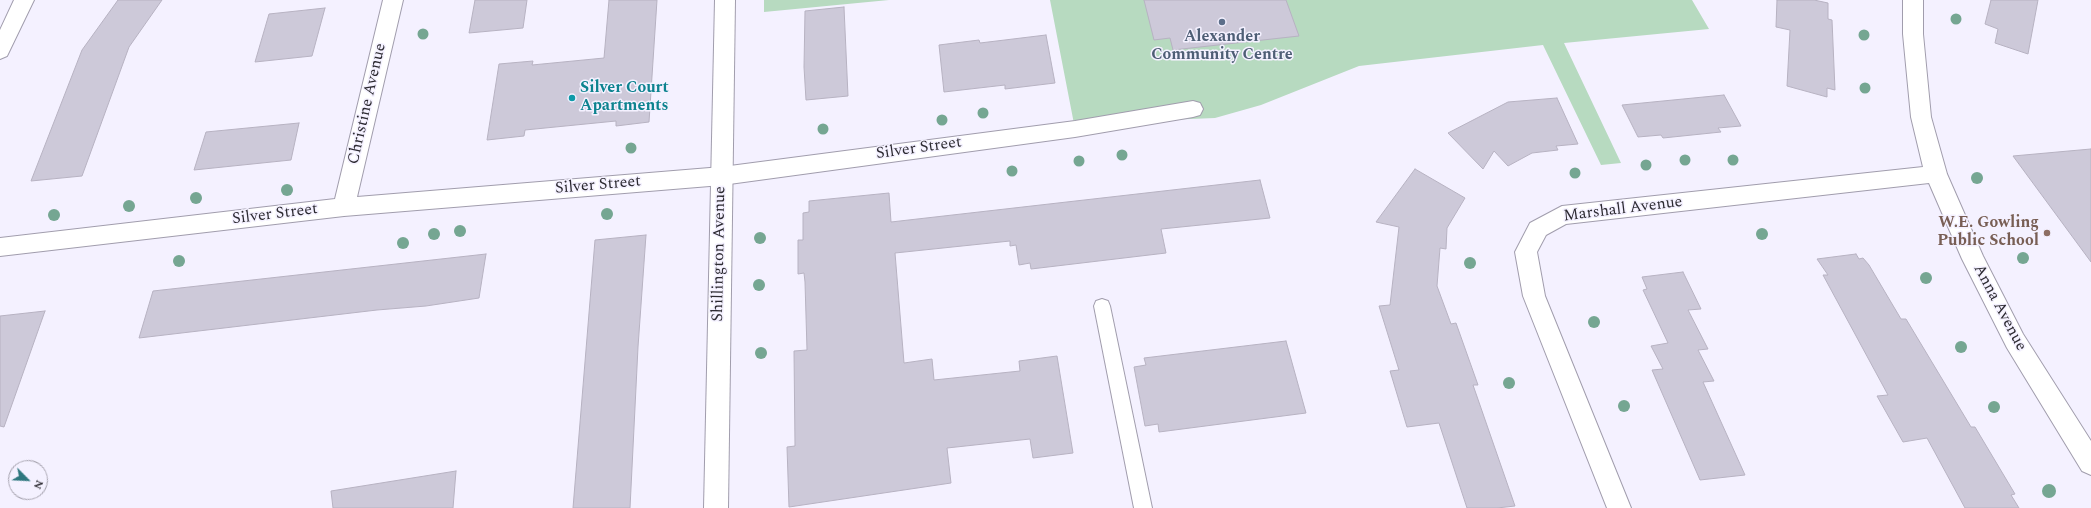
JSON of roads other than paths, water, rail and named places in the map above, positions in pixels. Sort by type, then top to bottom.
[{"type":"street","points":[[0,51],[24,0]]},
{"type":"street","name":"Christine Avenue","points":[[344,208],[393,0]]},
{"type":"street","name":"Shillington Avenue","points":[[716,508],[725,0]]},
{"type":"street","name":"Anna Avenue","points":[[1913,0],[1913,34],[1921,117],[1926,143],[1936,174],[1973,259],[2012,335],[2091,463]]},
{"type":"street","name":"Silver Street","points":[[0,247],[344,208],[722,176],[1067,130],[1193,109]]},
{"type":"street","name":"Marshall Avenue","points":[[1619,508],[1534,296],[1526,252],[1538,229],[1562,215],[1936,174]]},
{"type":"lane","points":[[1102,306],[1144,508]]},
{"type":"place","name":"Alexander Community Centre","points":[[1222,22]]},
{"type":"place","name":"Silver Court Apartments","points":[[572,98]]},
{"type":"place","name":"W.E. Gowling Public School","points":[[2047,233]]}]
